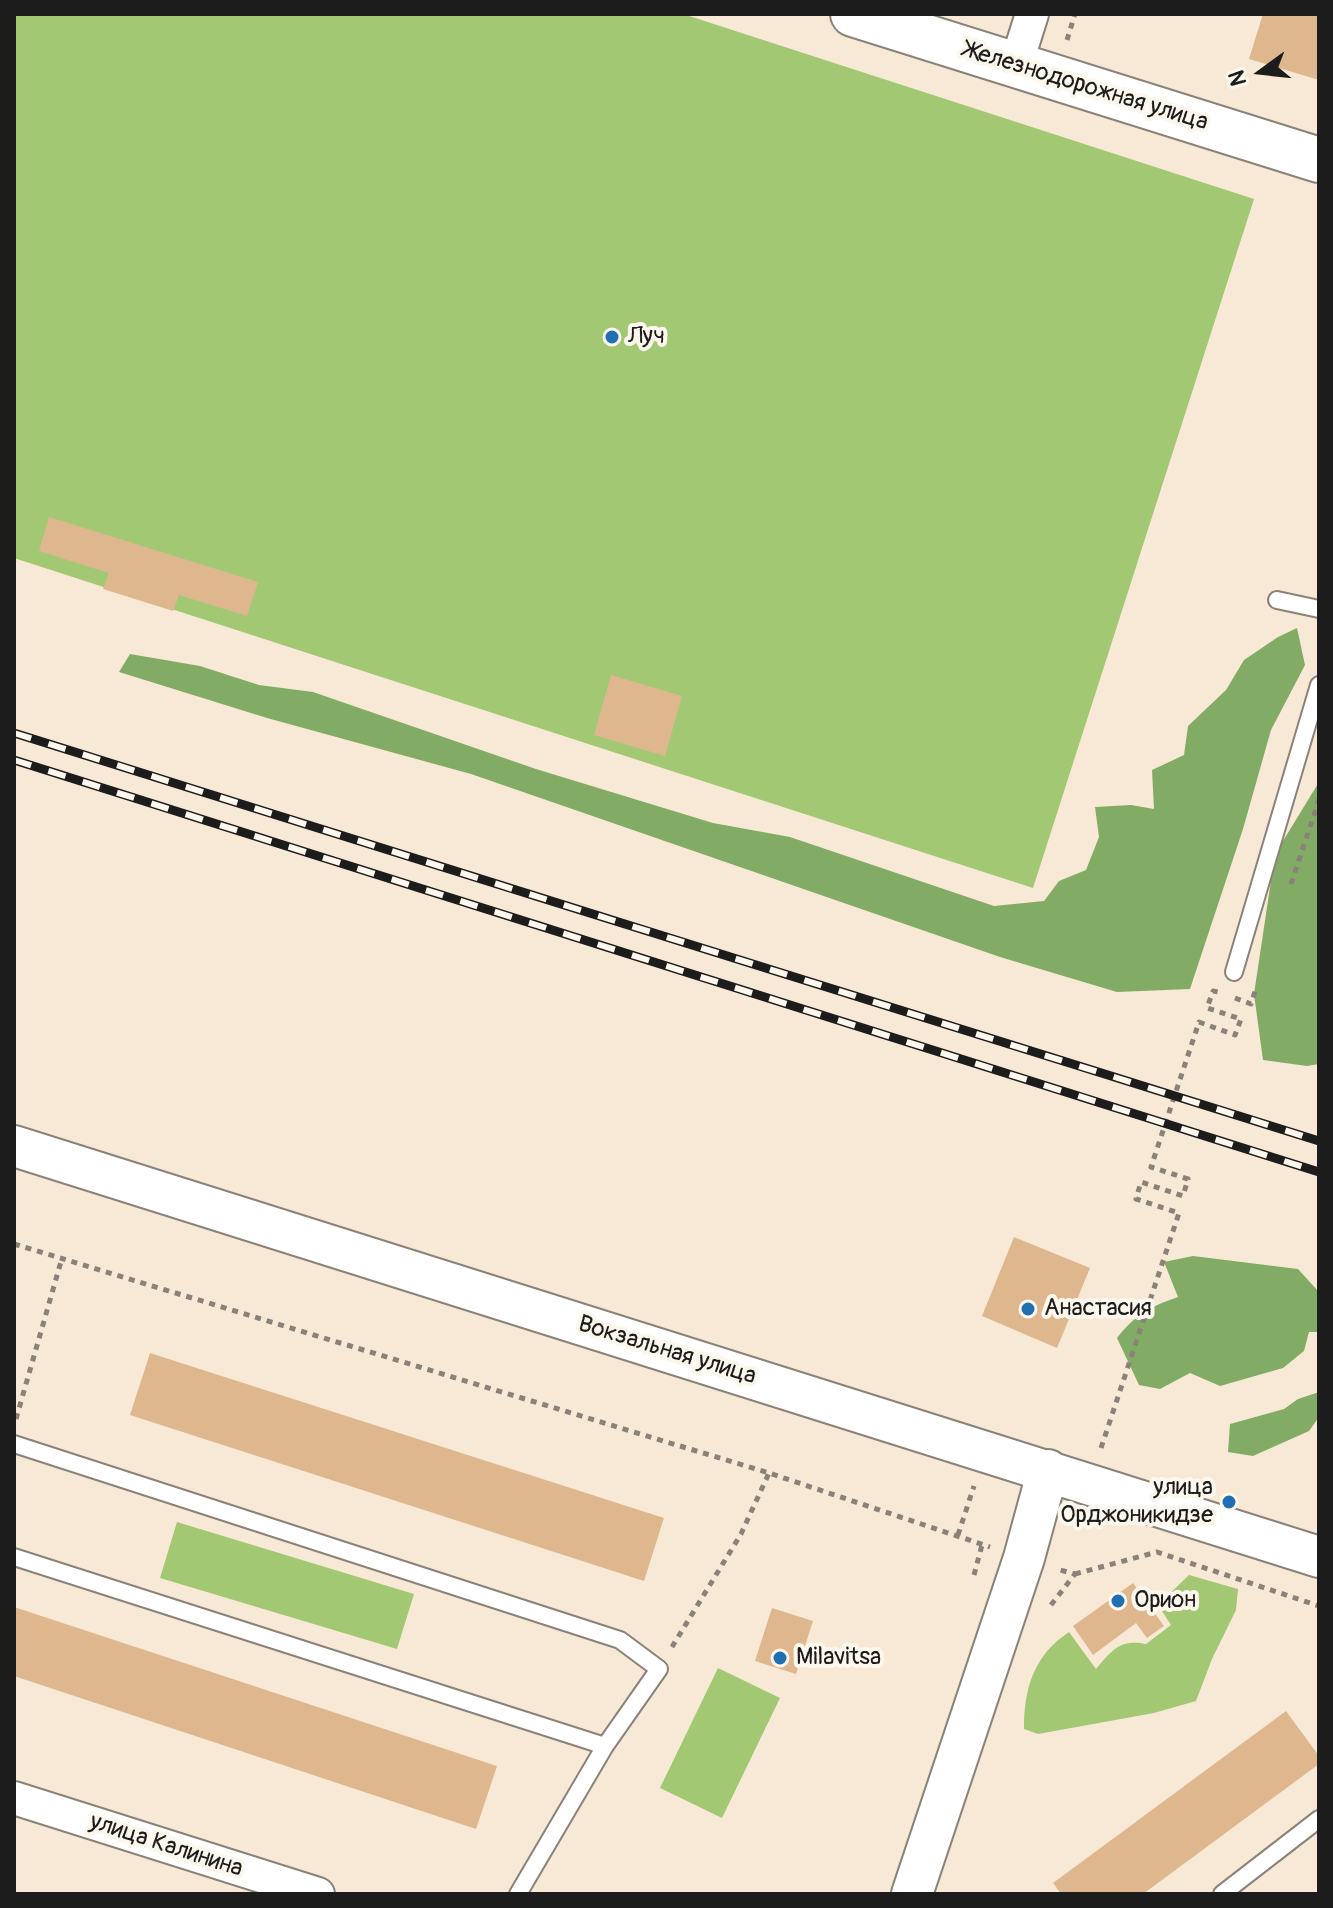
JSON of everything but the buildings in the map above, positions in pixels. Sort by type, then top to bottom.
[{"type":"main road","name":"Железнодорожная улица","points":[[853,14],[1319,160]]},
{"type":"street","points":[[1016,65],[1032,14]]},
{"type":"street","name":"Вокзальная улица","points":[[14,1146],[1319,1557]]},
{"type":"street","points":[[912,1894],[1024,1558],[1048,1470]]},
{"type":"street","name":"улица Калинина","points":[[14,1798],[318,1894]]},
{"type":"lane","points":[[1277,600],[1319,609]]},
{"type":"lane","points":[[1234,972],[1319,685]]},
{"type":"lane","points":[[14,1444],[620,1640],[659,1669],[605,1746],[518,1894]]},
{"type":"lane","points":[[14,1557],[605,1746]]},
{"type":"lane","points":[[1222,1894],[1319,1819]]},
{"type":"path","points":[[1100,1449],[1179,1213],[1136,1199],[1141,1182],[1183,1196],[1188,1179],[1151,1167],[1199,1022],[1235,1035],[1241,1019],[1207,1008],[1213,991],[1251,1004]]},
{"type":"path","points":[[14,1244],[769,1473],[1075,1574],[1157,1552],[1319,1606]]},
{"type":"path","points":[[14,1425],[62,1258]]},
{"type":"path","points":[[659,1669],[741,1534],[769,1473]]},
{"type":"path","points":[[1044,1615],[1075,1574]]},
{"type":"green space","name":"Луч","points":[[14,14],[683,14],[1254,199],[1033,888],[14,558]]},
{"type":"green space","points":[[1297,628],[1305,665],[1271,730],[1243,829],[1190,989],[1117,992],[1000,957],[471,774],[267,718],[119,672],[130,654],[200,666],[259,685],[313,692],[536,769],[713,823],[790,837],[994,906],[1044,901],[1059,881],[1086,870],[1099,837],[1095,807],[1131,805],[1154,809],[1152,770],[1184,755],[1188,726],[1226,690],[1244,660]]},
{"type":"green space","points":[[1319,782],[1319,1064],[1307,1066],[1263,1060],[1254,994],[1275,854]]},
{"type":"green space","points":[[1193,1256],[1298,1269],[1319,1292],[1319,1332],[1309,1332],[1304,1351],[1283,1368],[1220,1386],[1190,1373],[1160,1389],[1139,1385],[1117,1338],[1144,1313],[1178,1297],[1164,1262]]},
{"type":"green space","points":[[1319,1392],[1319,1417],[1309,1431],[1253,1456],[1228,1452],[1230,1424],[1284,1409],[1298,1399]]},
{"type":"green space","points":[[177,1522],[414,1594],[397,1649],[160,1578]]},
{"type":"green space","points":[[1189,1575],[1238,1589],[1236,1610],[1196,1701],[1154,1713],[1038,1734],[1024,1729],[1026,1700],[1033,1674],[1057,1641],[1069,1632],[1096,1669],[1107,1656],[1123,1645],[1146,1644],[1171,1625],[1158,1605]]},
{"type":"green space","points":[[718,1668],[780,1698],[722,1818],[660,1788]]},
{"type":"railway","points":[[14,733],[1319,1141]]},
{"type":"railway","points":[[14,760],[1319,1172]]},
{"type":"place","name":"Луч","points":[[612,337]]},
{"type":"place","name":"Анастасия","points":[[1028,1309]]},
{"type":"place","name":"улица Орджоникидзе","points":[[1229,1502]]},
{"type":"place","name":"Орион","points":[[1118,1601]]},
{"type":"place","name":"Milavitsa","points":[[780,1658]]}]
